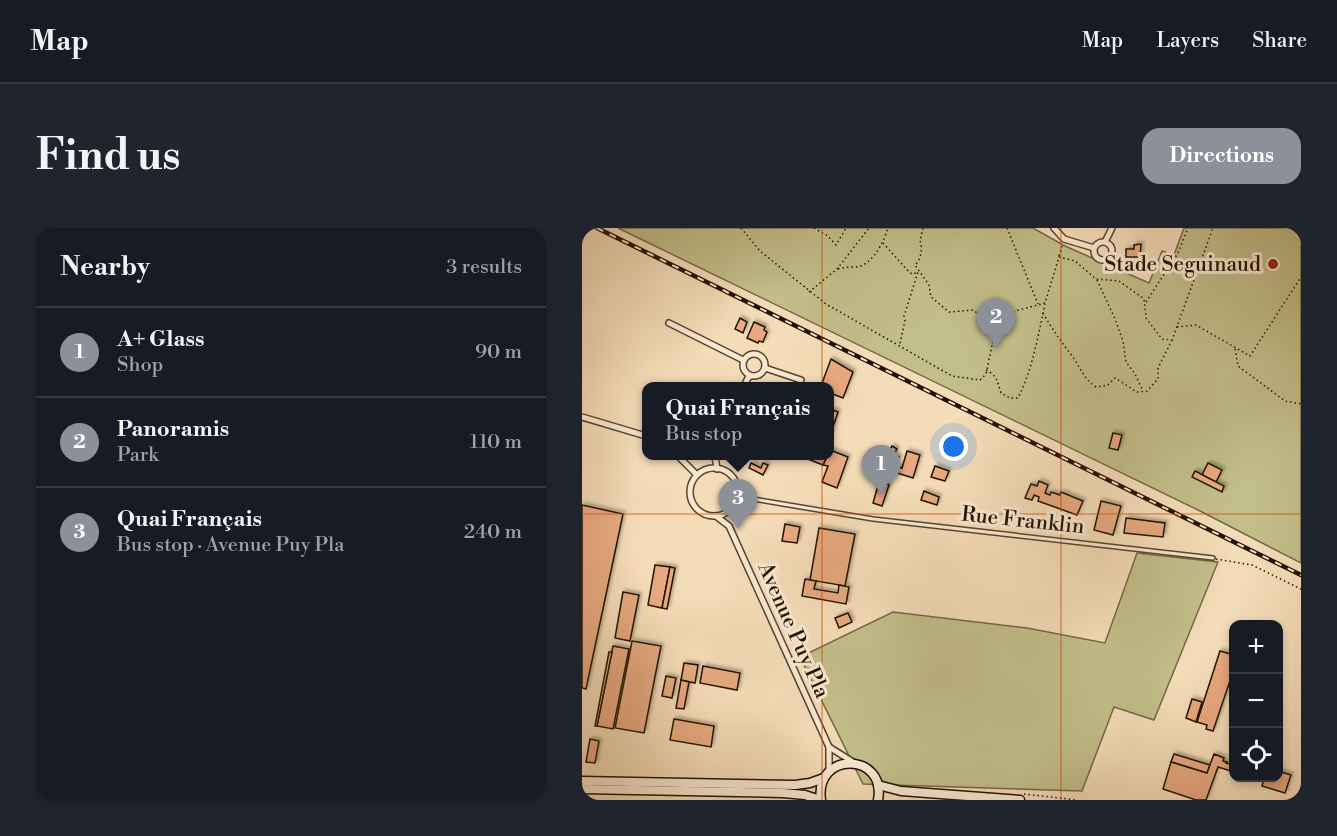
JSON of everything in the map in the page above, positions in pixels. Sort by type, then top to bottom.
[{"type":"main road","points":[[582,781],[803,785],[826,775],[845,763],[855,763],[870,770],[878,785],[878,800]]},
{"type":"main road","points":[[582,789],[783,793],[805,795],[820,800],[821,785],[826,775]]},
{"type":"main road","points":[[878,785],[901,791],[1021,797]]},
{"type":"street","points":[[1054,228],[1064,239],[1094,248]]},
{"type":"street","points":[[1094,248],[1097,244],[1105,242],[1113,228]]},
{"type":"street","points":[[1094,248],[1096,256],[1101,259],[1107,258],[1111,248],[1105,242]]},
{"type":"street","points":[[669,323],[743,360]]},
{"type":"street","points":[[750,354],[760,355],[765,361],[765,368],[758,376],[751,376],[744,371],[743,360],[750,354]]},
{"type":"street","points":[[765,368],[801,380]]},
{"type":"street","points":[[746,382],[751,376]]},
{"type":"street","points":[[582,417],[642,435]]},
{"type":"street","points":[[682,460],[697,475]]},
{"type":"street","points":[[716,460],[717,469]]},
{"type":"street","points":[[717,469],[731,476],[737,490],[731,508],[716,516],[702,513],[692,502],[690,488],[697,475],[703,471],[717,469]]},
{"type":"street","points":[[729,526],[731,508]]},
{"type":"street","name":"Avenue Puy Pla","points":[[716,516],[729,526],[829,747],[826,775]]},
{"type":"street","points":[[829,747],[855,763]]},
{"type":"lane","name":"Rue Franklin","points":[[736,498],[873,519],[1213,558]]},
{"type":"path","points":[[741,228],[760,251],[826,304],[952,376],[980,380],[986,370],[997,322],[1008,313],[1045,303]]},
{"type":"path","points":[[814,228],[828,236],[836,245],[846,228]]},
{"type":"path","points":[[809,292],[837,269],[869,228]]},
{"type":"path","points":[[837,269],[851,265],[856,267],[863,265],[883,243],[888,228]]},
{"type":"path","points":[[923,228],[920,241],[922,246],[915,265],[929,285],[933,301],[949,312],[973,310],[987,320],[997,322]]},
{"type":"path","points":[[1007,228],[1038,305]]},
{"type":"path","points":[[1172,340],[1162,339],[1146,318],[1146,302],[1178,253],[1188,228]]},
{"type":"path","points":[[1043,313],[1086,381],[1096,387],[1108,385],[1115,378],[1137,393],[1147,391],[1158,379],[1158,368],[1172,340],[1213,228]]},
{"type":"path","points":[[986,370],[994,374],[1001,393],[1010,398],[1018,398],[1026,382],[1045,303],[1064,239]]},
{"type":"path","points":[[883,243],[910,273],[918,272]]},
{"type":"path","points":[[1059,256],[1075,261],[1096,279],[1123,341],[1126,362],[1135,374],[1143,392]]},
{"type":"path","points":[[901,346],[904,316],[918,272]]},
{"type":"path","points":[[1176,327],[1196,326],[1250,356],[1301,277]]},
{"type":"path","points":[[1096,279],[1119,281],[1146,302]]},
{"type":"path","points":[[1235,349],[1238,366],[1285,401],[1301,404]]},
{"type":"path","points":[[1213,558],[1252,565],[1301,589]]},
{"type":"path","points":[[1021,797],[1077,800]]},
{"type":"shaded area","points":[[618,228],[1033,228],[1065,246],[1149,283],[1162,251],[1174,255],[1184,228],[1301,228],[1301,563],[1200,511]]},
{"type":"shaded area","points":[[1137,553],[1218,562],[1154,720],[1114,707],[1082,791],[863,784],[800,657],[893,612],[1027,628],[1105,643]]},
{"type":"building","points":[[1141,244],[1140,257],[1126,257],[1126,249],[1134,249],[1134,245]]},
{"type":"building","points":[[740,318],[747,322],[743,333],[735,329]]},
{"type":"building","points":[[754,322],[765,327],[764,330],[767,332],[763,342],[758,343],[747,338]]},
{"type":"building","points":[[831,359],[853,372],[843,398],[834,395],[834,382],[822,382]]},
{"type":"building","points":[[834,410],[838,412],[834,424]]},
{"type":"building","points":[[1113,433],[1122,435],[1118,450],[1109,448]]},
{"type":"building","points":[[892,446],[897,449],[894,454],[899,457],[894,466],[902,468],[907,451],[920,455],[913,478],[882,466]]},
{"type":"building","points":[[834,452],[848,457],[837,488],[822,482],[828,466],[823,465],[825,460],[834,460]]},
{"type":"building","points":[[810,460],[825,460],[823,465]]},
{"type":"building","points":[[751,463],[761,468],[763,463],[768,465],[763,475],[749,468]]},
{"type":"building","points":[[1208,463],[1222,470],[1216,482],[1202,475]]},
{"type":"building","points":[[935,466],[949,471],[945,481],[931,477]]},
{"type":"building","points":[[1195,471],[1224,486],[1222,492],[1192,477]]},
{"type":"building","points":[[1039,481],[1048,485],[1045,493],[1060,495],[1061,492],[1083,501],[1077,515],[1038,501],[1039,497],[1034,495],[1032,500],[1025,498],[1031,484],[1037,486]]},
{"type":"building","points":[[879,482],[889,485],[882,506],[873,503]]},
{"type":"building","points":[[924,491],[939,497],[937,505],[921,500]]},
{"type":"building","points":[[1101,501],[1121,506],[1113,535],[1094,530]]},
{"type":"building","points":[[582,505],[623,514],[586,689],[582,688]]},
{"type":"building","points":[[1126,518],[1165,523],[1163,537],[1124,533]]},
{"type":"building","points":[[785,524],[800,527],[797,543],[782,541]]},
{"type":"building","points":[[819,528],[855,534],[845,586],[810,580]]},
{"type":"building","points":[[655,565],[670,567],[662,608],[648,605]]},
{"type":"building","points":[[670,567],[675,568],[667,609],[662,608]]},
{"type":"building","points":[[805,579],[816,581],[814,589],[838,593],[839,585],[849,587],[846,604],[802,596]]},
{"type":"building","points":[[623,592],[639,595],[630,641],[615,638]]},
{"type":"building","points":[[848,613],[852,622],[839,628],[835,618]]},
{"type":"building","points":[[632,641],[661,646],[644,733],[615,728]]},
{"type":"building","points":[[613,646],[629,649],[613,729],[597,726]]},
{"type":"building","points":[[1220,651],[1229,654],[1229,684],[1213,731],[1206,729],[1207,725],[1197,722]]},
{"type":"building","points":[[609,652],[612,652],[597,726],[595,726]]},
{"type":"building","points":[[684,663],[698,665],[695,683],[681,680]]},
{"type":"building","points":[[703,666],[740,673],[737,690],[700,683]]},
{"type":"building","points":[[666,676],[676,678],[672,698],[662,696]]},
{"type":"building","points":[[681,680],[689,682],[684,709],[676,708]]},
{"type":"building","points":[[1192,699],[1202,702],[1196,722],[1186,718]]},
{"type":"building","points":[[674,719],[714,726],[711,747],[670,740]]},
{"type":"building","points":[[590,739],[599,741],[595,763],[586,762]]},
{"type":"building","points":[[1174,754],[1210,765],[1207,773],[1171,762]]},
{"type":"building","points":[[1214,754],[1224,758],[1223,761],[1229,764],[1229,770],[1218,767],[1206,800],[1196,800],[1163,789],[1171,762],[1207,773]]},
{"type":"building","points":[[1283,773],[1291,775],[1285,793],[1262,786],[1263,782],[1283,782]]},
{"type":"railway","points":[[597,228],[1301,575]]},
{"type":"place","name":"Stade Seguinaud","points":[[1273,264]]},
{"type":"place","name":"Panoramis","points":[[996,348]]},
{"type":"place","name":"A+ Glass","points":[[881,495]]},
{"type":"place","name":"Quai Français","points":[[738,529]]}]
